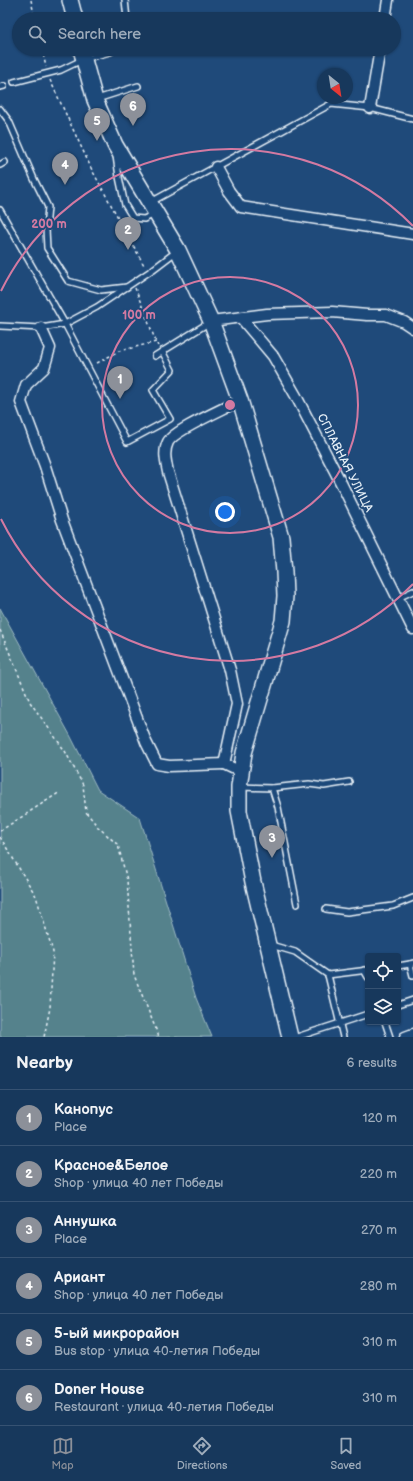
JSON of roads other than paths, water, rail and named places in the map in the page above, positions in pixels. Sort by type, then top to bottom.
[{"type":"main road","points":[[70,0],[73,12]]},
{"type":"main road","points":[[84,56],[95,100],[115,145],[178,250],[211,322],[240,400],[281,537],[285,596],[282,621],[244,753],[239,787],[239,811],[253,882],[290,1037]]},
{"type":"street","points":[[386,12],[388,0]]},
{"type":"street","points":[[370,108],[379,56]]},
{"type":"street","points":[[216,166],[240,207],[413,234]]},
{"type":"street","points":[[211,322],[267,314],[332,312],[386,315],[404,322],[413,328]]},
{"type":"street","name":"СПЛАВНАЯ УЛИЦА","points":[[241,318],[273,356],[296,396],[413,629]]},
{"type":"street","points":[[41,328],[50,348],[44,368],[26,385],[21,402],[45,466],[62,520],[146,742],[157,764],[169,766],[224,764],[241,772]]},
{"type":"street","points":[[224,764],[237,704],[230,670],[170,480],[164,454],[168,441],[183,430],[240,400]]},
{"type":"street","points":[[405,1037],[413,1034]]},
{"type":"lane","points":[[125,0],[126,12]]},
{"type":"lane","points":[[14,82],[47,74],[79,56]]},
{"type":"lane","points":[[95,100],[138,86]]},
{"type":"lane","points":[[115,145],[124,205],[133,218],[144,219],[153,208],[216,166],[331,104],[370,108],[413,119]]},
{"type":"lane","points":[[0,109],[9,121],[48,207],[46,229],[47,248],[68,281],[101,290],[127,287]]},
{"type":"lane","points":[[0,210],[64,324],[127,442],[170,419],[153,390],[172,370],[162,352]]},
{"type":"lane","points":[[0,326],[41,328],[64,324],[97,307],[178,250]]},
{"type":"lane","points":[[155,356],[211,322]]},
{"type":"lane","points":[[398,598],[413,591]]},
{"type":"lane","points":[[239,787],[272,788],[309,784],[324,786],[349,782]]},
{"type":"lane","points":[[272,788],[278,807],[297,904]]},
{"type":"lane","points":[[326,909],[347,912],[393,906],[413,898]]},
{"type":"lane","points":[[268,945],[295,952],[328,975],[343,1037]]},
{"type":"lane","points":[[401,965],[411,963],[413,976]]},
{"type":"lane","points":[[328,975],[365,970]]},
{"type":"lane","points":[[401,1004],[413,1000]]},
{"type":"lane","points":[[297,1037],[365,1015]]},
{"type":"lane","points":[[386,1025],[390,1037]]},
{"type":"place","name":"Doner House","points":[[133,126]]},
{"type":"place","name":"5-ый микрорайон","points":[[97,141]]},
{"type":"place","name":"Ариант","points":[[65,185]]},
{"type":"place","name":"Красное&Белое","points":[[128,250]]},
{"type":"place","name":"Канопус","points":[[120,399]]},
{"type":"place","name":"Аннушка","points":[[272,858]]}]
